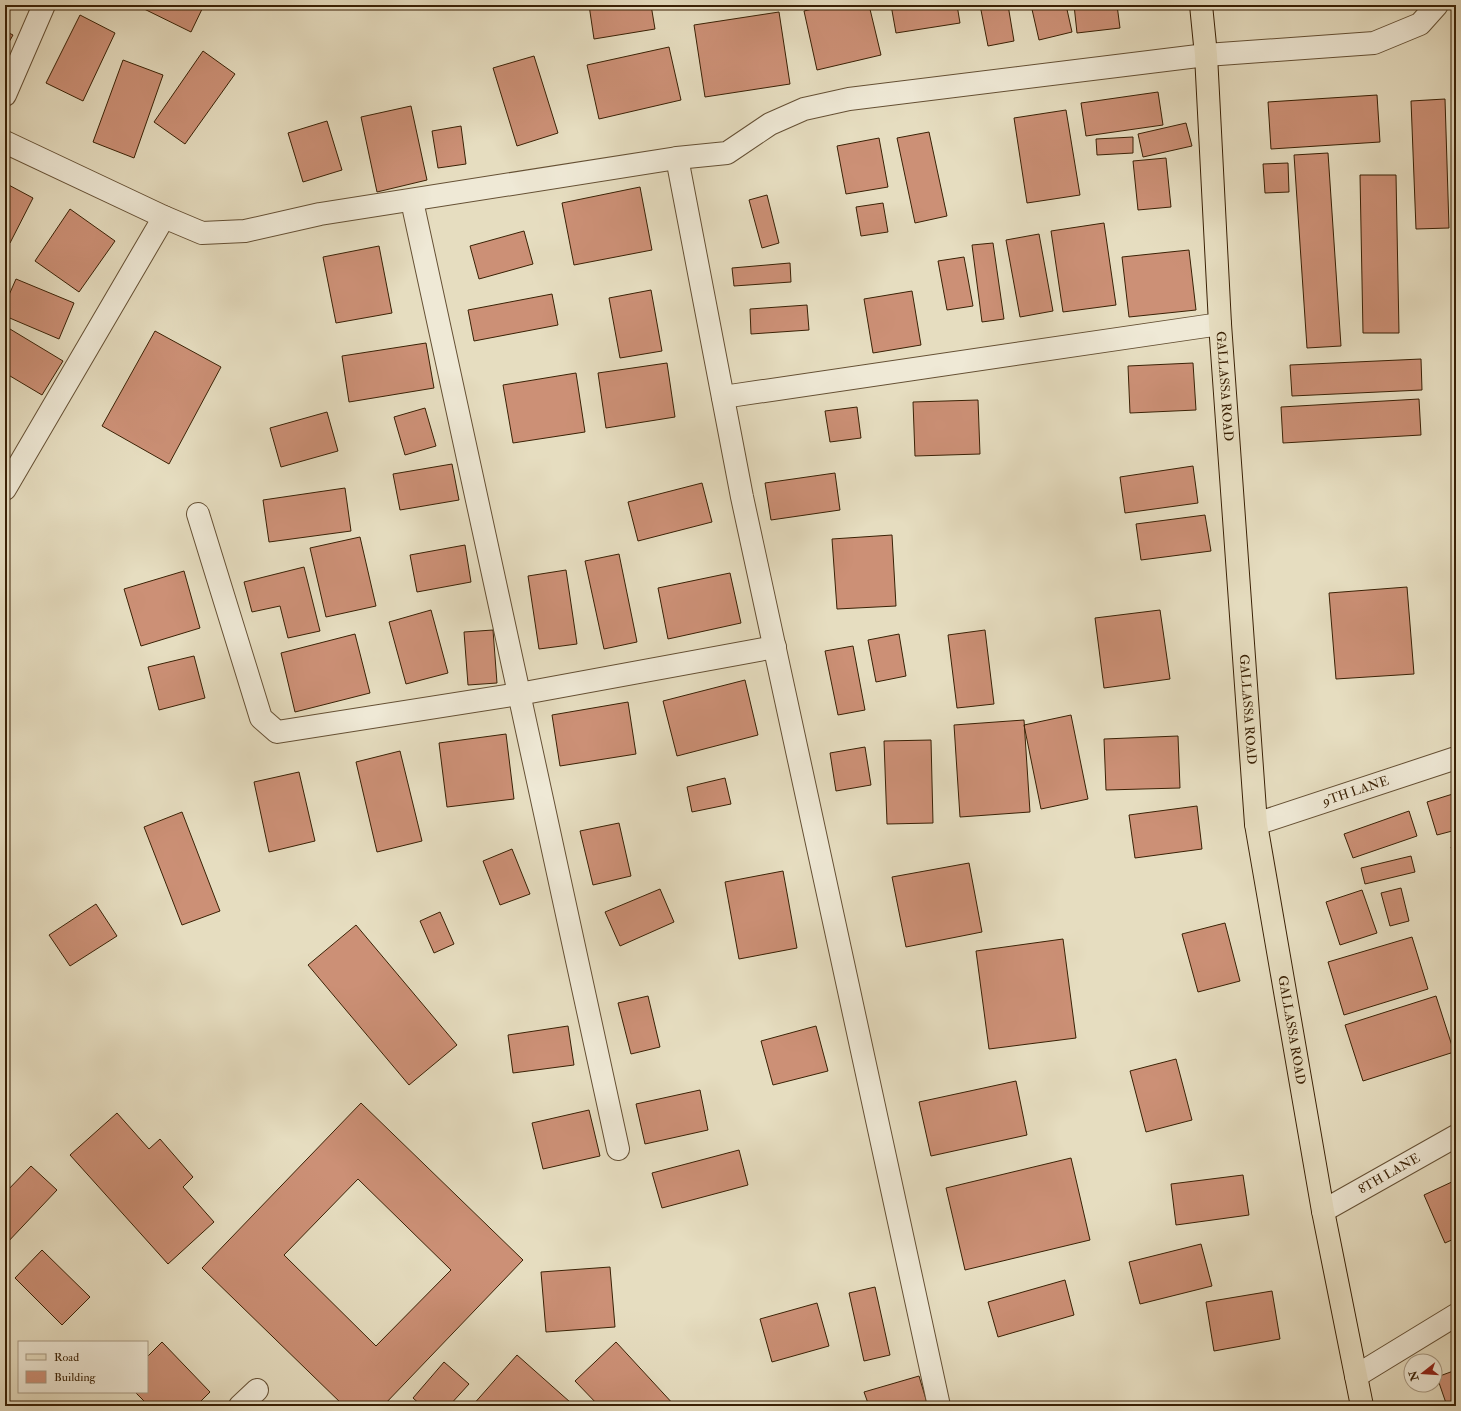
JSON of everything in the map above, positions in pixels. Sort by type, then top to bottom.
[{"type":"main road","name":"GALLASSA ROAD","points":[[1201,5],[1206,55],[1220,324],[1256,824],[1323,1211],[1362,1406]]},
{"type":"street","points":[[5,95],[44,5]]},
{"type":"street","points":[[5,142],[164,216],[202,232],[245,231],[320,214],[412,201],[677,158],[727,153],[770,124],[804,109],[849,99],[1206,55],[1374,43],[1420,24],[1437,5]]},
{"type":"street","points":[[677,158],[723,398],[775,646],[939,1406]]},
{"type":"street","points":[[412,201],[618,1149]]},
{"type":"street","points":[[5,489],[164,216]]},
{"type":"street","points":[[723,398],[1220,324]]},
{"type":"street","points":[[198,514],[261,718],[277,732],[519,694],[775,646]]},
{"type":"street","name":"9TH LANE","points":[[1256,824],[1456,758]]},
{"type":"street","name":"8TH LANE","points":[[1323,1211],[1456,1136]]},
{"type":"street","points":[[1356,1376],[1456,1315]]},
{"type":"street","points":[[240,1406],[257,1390]]},
{"type":"building","points":[[136,5],[204,5],[191,32]]},
{"type":"building","points":[[589,5],[651,5],[655,29],[594,39]]},
{"type":"building","points":[[829,5],[869,5],[881,55],[817,70],[804,11]]},
{"type":"building","points":[[891,5],[957,5],[960,23],[896,33]]},
{"type":"building","points":[[980,5],[1008,5],[1014,41],[988,46]]},
{"type":"building","points":[[1031,5],[1066,5],[1072,32],[1039,40]]},
{"type":"building","points":[[1074,5],[1117,5],[1120,28],[1077,33]]},
{"type":"building","points":[[779,12],[790,84],[705,97],[694,25]]},
{"type":"building","points":[[80,15],[115,33],[83,101],[46,83]]},
{"type":"building","points":[[5,31],[13,35],[5,49]]},
{"type":"building","points":[[669,47],[681,100],[599,119],[587,65]]},
{"type":"building","points":[[203,51],[235,74],[185,144],[154,122]]},
{"type":"building","points":[[534,56],[558,133],[517,146],[493,68]]},
{"type":"building","points":[[123,60],[163,75],[134,158],[93,142]]},
{"type":"building","points":[[1158,92],[1163,125],[1086,136],[1081,103]]},
{"type":"building","points":[[1377,95],[1380,142],[1271,149],[1268,102]]},
{"type":"building","points":[[1445,99],[1449,228],[1416,229],[1411,101]]},
{"type":"building","points":[[411,106],[427,180],[377,192],[361,117]]},
{"type":"building","points":[[1066,110],[1080,195],[1027,203],[1014,118]]},
{"type":"building","points":[[327,121],[342,170],[303,182],[288,133]]},
{"type":"building","points":[[1186,123],[1192,146],[1143,157],[1138,134]]},
{"type":"building","points":[[461,126],[466,164],[438,168],[432,131]]},
{"type":"building","points":[[929,132],[947,216],[915,223],[897,138]]},
{"type":"building","points":[[1133,137],[1133,153],[1097,155],[1096,139]]},
{"type":"building","points":[[879,138],[888,187],[846,194],[837,146]]},
{"type":"building","points":[[1328,153],[1341,346],[1307,348],[1294,155]]},
{"type":"building","points":[[1166,158],[1171,207],[1138,210],[1133,161]]},
{"type":"building","points":[[1288,163],[1289,192],[1265,193],[1263,164]]},
{"type":"building","points":[[1360,175],[1396,175],[1399,333],[1363,333]]},
{"type":"building","points":[[5,183],[33,198],[10,243],[5,240]]},
{"type":"building","points":[[640,187],[652,250],[574,265],[562,203]]},
{"type":"building","points":[[767,195],[779,243],[762,248],[749,200]]},
{"type":"building","points":[[883,203],[888,232],[861,236],[856,207]]},
{"type":"building","points":[[70,209],[115,241],[79,292],[35,261]]},
{"type":"building","points":[[1104,223],[1116,305],[1063,312],[1051,231]]},
{"type":"building","points":[[524,231],[533,264],[479,279],[470,246]]},
{"type":"building","points":[[1039,234],[1053,311],[1020,317],[1006,240]]},
{"type":"building","points":[[993,243],[1004,319],[982,322],[972,245]]},
{"type":"building","points":[[379,246],[392,313],[336,323],[323,257]]},
{"type":"building","points":[[1189,250],[1196,310],[1129,317],[1122,257]]},
{"type":"building","points":[[964,257],[973,306],[947,310],[938,261]]},
{"type":"building","points":[[790,263],[791,282],[734,286],[732,268]]},
{"type":"building","points":[[16,279],[74,303],[59,339],[5,316],[5,304]]},
{"type":"building","points":[[651,290],[662,351],[620,358],[609,298]]},
{"type":"building","points":[[912,291],[921,345],[873,353],[864,299]]},
{"type":"building","points":[[552,294],[558,325],[474,341],[468,310]]},
{"type":"building","points":[[807,305],[809,330],[751,334],[750,309]]},
{"type":"building","points":[[5,326],[63,361],[42,395],[5,373]]},
{"type":"building","points":[[155,331],[221,367],[169,464],[102,426]]},
{"type":"building","points":[[426,343],[434,388],[349,402],[342,356]]},
{"type":"building","points":[[1421,359],[1422,390],[1292,396],[1290,365]]},
{"type":"building","points":[[667,363],[675,417],[606,428],[598,373]]},
{"type":"building","points":[[1193,363],[1196,410],[1130,413],[1128,366]]},
{"type":"building","points":[[576,373],[585,432],[513,443],[503,385]]},
{"type":"building","points":[[1419,399],[1421,435],[1283,443],[1281,407]]},
{"type":"building","points":[[978,400],[980,454],[915,456],[913,402]]},
{"type":"building","points":[[857,407],[861,438],[830,442],[825,411]]},
{"type":"building","points":[[425,408],[436,446],[405,455],[394,417]]},
{"type":"building","points":[[327,412],[338,451],[281,467],[270,428]]},
{"type":"building","points":[[452,464],[459,500],[400,510],[393,474]]},
{"type":"building","points":[[1193,466],[1198,503],[1125,513],[1120,477]]},
{"type":"building","points":[[835,473],[840,510],[771,520],[765,483]]},
{"type":"building","points":[[702,483],[712,522],[638,541],[628,502]]},
{"type":"building","points":[[345,488],[351,531],[269,542],[263,500]]},
{"type":"building","points":[[1205,515],[1211,551],[1141,560],[1136,524]]},
{"type":"building","points":[[892,535],[896,606],[837,609],[832,539]]},
{"type":"building","points":[[360,537],[376,606],[326,617],[310,548]]},
{"type":"building","points":[[465,545],[471,582],[417,592],[410,555]]},
{"type":"building","points":[[619,554],[637,642],[604,649],[585,561]]},
{"type":"building","points":[[304,567],[320,631],[288,638],[280,606],[252,612],[244,582]]},
{"type":"building","points":[[566,570],[577,644],[539,649],[528,576]]},
{"type":"building","points":[[184,571],[200,628],[141,646],[124,589]]},
{"type":"building","points":[[730,573],[741,623],[668,639],[658,588]]},
{"type":"building","points":[[1407,587],[1414,674],[1336,679],[1329,593]]},
{"type":"building","points":[[431,610],[448,673],[406,684],[389,622]]},
{"type":"building","points":[[1160,610],[1170,679],[1104,688],[1095,618]]},
{"type":"building","points":[[493,630],[497,683],[468,685],[464,632]]},
{"type":"building","points":[[985,630],[994,704],[957,708],[948,635]]},
{"type":"building","points":[[355,634],[370,693],[295,712],[281,653]]},
{"type":"building","points":[[899,634],[906,676],[876,682],[868,640]]},
{"type":"building","points":[[853,646],[865,710],[838,715],[825,651]]},
{"type":"building","points":[[194,656],[205,698],[159,710],[148,667]]},
{"type":"building","points":[[745,680],[758,735],[677,756],[663,701]]},
{"type":"building","points":[[628,702],[636,754],[560,766],[552,715]]},
{"type":"building","points":[[1071,715],[1088,799],[1041,809],[1024,725]]},
{"type":"building","points":[[1024,720],[1030,812],[960,817],[954,725]]},
{"type":"building","points":[[506,734],[514,799],[447,807],[439,743]]},
{"type":"building","points":[[1178,736],[1180,788],[1106,790],[1104,739]]},
{"type":"building","points":[[931,740],[933,823],[887,824],[884,741]]},
{"type":"building","points":[[865,747],[871,785],[836,791],[830,753]]},
{"type":"building","points":[[400,751],[422,841],[377,852],[356,762]]},
{"type":"building","points":[[299,772],[315,841],[269,852],[254,782]]},
{"type":"building","points":[[725,778],[731,804],[692,812],[687,787]]},
{"type":"building","points":[[1456,793],[1456,830],[1437,835],[1427,802]]},
{"type":"building","points":[[1197,806],[1202,849],[1135,858],[1129,815]]},
{"type":"building","points":[[1409,811],[1417,836],[1353,858],[1344,834]]},
{"type":"building","points":[[182,812],[220,911],[182,925],[144,827]]},
{"type":"building","points":[[619,823],[631,876],[593,885],[580,831]]},
{"type":"building","points":[[1456,845],[1456,864],[1451,847]]},
{"type":"building","points":[[512,849],[530,894],[500,905],[483,861]]},
{"type":"building","points":[[1411,856],[1415,872],[1365,884],[1361,868]]},
{"type":"building","points":[[969,863],[982,932],[906,947],[892,877]]},
{"type":"building","points":[[783,871],[797,948],[739,959],[725,882]]},
{"type":"building","points":[[1401,888],[1409,921],[1390,926],[1381,893]]},
{"type":"building","points":[[660,889],[674,922],[620,946],[605,912]]},
{"type":"building","points":[[1362,890],[1377,933],[1340,945],[1326,902]]},
{"type":"building","points":[[96,904],[117,936],[70,966],[49,935]]},
{"type":"building","points":[[440,912],[454,944],[434,953],[420,921]]},
{"type":"building","points":[[1225,923],[1240,981],[1198,992],[1182,934]]},
{"type":"building","points":[[356,925],[457,1045],[409,1085],[308,965]]},
{"type":"building","points":[[1412,937],[1428,989],[1344,1015],[1328,962]]},
{"type":"building","points":[[1063,939],[1076,1038],[989,1049],[976,951]]},
{"type":"building","points":[[648,996],[660,1047],[631,1054],[618,1003]]},
{"type":"building","points":[[1436,996],[1454,1052],[1363,1081],[1345,1025]]},
{"type":"building","points":[[568,1026],[574,1065],[513,1073],[508,1035]]},
{"type":"building","points":[[816,1026],[828,1071],[773,1085],[761,1041]]},
{"type":"building","points":[[1176,1059],[1192,1120],[1146,1132],[1130,1071]]},
{"type":"building","points":[[1016,1081],[1027,1135],[931,1156],[919,1102]]},
{"type":"building","points":[[700,1090],[708,1130],[645,1144],[636,1104]]},
{"type":"building","points":[[361,1103],[523,1260],[383,1406],[344,1406],[202,1268]],"holes":[[[358,1179],[451,1270],[376,1346],[284,1255]]]},
{"type":"building","points":[[589,1110],[600,1156],[543,1169],[532,1123]]},
{"type":"building","points":[[117,1113],[149,1149],[160,1139],[193,1177],[183,1187],[214,1222],[168,1264],[70,1155]]},
{"type":"building","points":[[739,1150],[748,1185],[662,1208],[652,1173]]},
{"type":"building","points":[[1071,1158],[1090,1240],[965,1270],[946,1188]]},
{"type":"building","points":[[31,1166],[57,1190],[5,1245],[5,1193]]},
{"type":"building","points":[[1243,1175],[1249,1215],[1176,1225],[1171,1184]]},
{"type":"building","points":[[1456,1180],[1456,1238],[1445,1243],[1424,1195]]},
{"type":"building","points":[[1201,1244],[1212,1286],[1140,1304],[1129,1262]]},
{"type":"building","points":[[42,1250],[90,1297],[62,1325],[15,1278]]},
{"type":"building","points":[[610,1267],[615,1327],[546,1332],[541,1272]]},
{"type":"building","points":[[1065,1280],[1074,1315],[998,1337],[988,1302]]},
{"type":"building","points":[[875,1287],[890,1355],[864,1361],[849,1293]]},
{"type":"building","points":[[1272,1291],[1280,1339],[1214,1351],[1206,1302]]},
{"type":"building","points":[[817,1303],[829,1346],[772,1362],[760,1319]]},
{"type":"building","points":[[162,1342],[210,1392],[196,1406],[149,1406],[136,1393],[148,1393],[148,1356]]},
{"type":"building","points":[[616,1342],[675,1406],[599,1406],[575,1381]]},
{"type":"building","points":[[517,1355],[570,1402],[566,1406],[472,1406]]},
{"type":"building","points":[[444,1362],[469,1384],[449,1406],[422,1406],[413,1398]]},
{"type":"building","points":[[1456,1370],[1456,1406],[1447,1406],[1443,1393],[1443,1375]]},
{"type":"building","points":[[919,1376],[928,1406],[869,1406],[864,1392]]},
{"type":"building","points":[[844,1402],[845,1406],[831,1406]]},
{"type":"building","points":[[1085,1403],[1086,1406],[1065,1406]]}]
